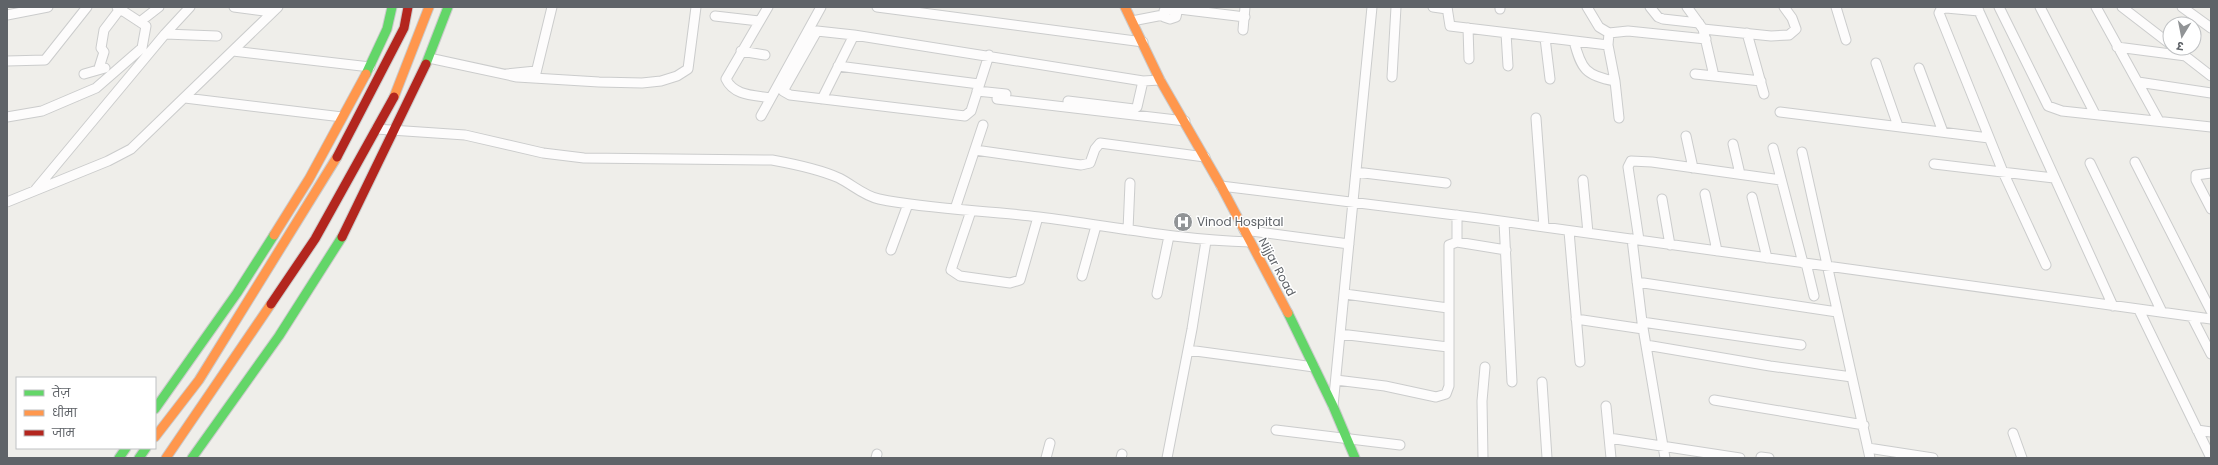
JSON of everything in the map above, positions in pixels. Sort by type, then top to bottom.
[{"type":"street","points":[[8,15],[12,7]]},
{"type":"street","points":[[8,15],[48,7]]},
{"type":"street","points":[[7,61],[45,60],[87,7]]},
{"type":"street","points":[[142,21],[159,7]]},
{"type":"street","points":[[35,190],[165,34],[190,7]]},
{"type":"street","points":[[234,7],[275,10]]},
{"type":"street","points":[[156,408],[212,330],[309,179],[370,67],[387,29],[392,7]]},
{"type":"street","points":[[156,436],[198,380],[328,176],[359,119],[404,28],[408,7]]},
{"type":"street","points":[[166,458],[315,239],[398,89],[429,7]]},
{"type":"street","points":[[192,458],[271,347],[328,260],[376,171],[394,129],[442,31],[448,7]]},
{"type":"street","points":[[536,74],[552,7]]},
{"type":"street","points":[[429,58],[507,74],[516,78],[536,74],[624,84],[678,76],[688,69],[696,7]]},
{"type":"street","points":[[768,7],[727,76],[728,84],[735,91],[771,98]]},
{"type":"street","points":[[761,116],[822,7]]},
{"type":"street","points":[[878,7],[1142,42]]},
{"type":"street","name":"Nijjar Road","points":[[1125,7],[1160,80],[1185,121],[1221,186],[1314,367],[1348,439],[1354,458]]},
{"type":"street","points":[[1243,30],[1245,7]]},
{"type":"street","points":[[1333,406],[1372,7]]},
{"type":"street","points":[[1392,77],[1396,7]]},
{"type":"street","points":[[1433,7],[1447,8],[1450,26],[1608,44]]},
{"type":"street","points":[[1587,7],[1599,27],[1609,33],[1628,31],[1706,39]]},
{"type":"street","points":[[1650,7],[1658,17],[1663,19],[1747,33],[1782,37],[1794,33],[1795,24],[1784,7]]},
{"type":"street","points":[[1687,7],[1701,26],[1706,39],[1714,76]]},
{"type":"street","points":[[1836,7],[1846,40]]},
{"type":"street","points":[[1999,7],[2048,106],[2062,111],[2211,127]]},
{"type":"street","points":[[2040,7],[2095,114]]},
{"type":"street","points":[[2096,7],[2159,122]]},
{"type":"street","points":[[2122,7],[2162,38]]},
{"type":"street","points":[[2182,7],[2210,27]]},
{"type":"street","points":[[7,117],[42,111],[92,90],[142,48],[146,31],[142,21],[119,8],[104,30],[101,48],[104,52],[100,68]]},
{"type":"street","points":[[1132,21],[1161,12],[1173,19],[1177,16],[1179,9],[1245,17]]},
{"type":"street","points":[[2046,265],[1989,138],[1939,13],[1941,9],[1978,9],[2113,306]]},
{"type":"street","points":[[7,202],[108,162],[131,149],[275,10]]},
{"type":"street","points":[[715,16],[759,21]]},
{"type":"street","points":[[1468,28],[1469,59]]},
{"type":"street","points":[[989,55],[968,114],[960,117],[790,95],[784,91],[817,31],[822,30],[989,55],[1143,81],[1160,80]]},
{"type":"street","points":[[1506,33],[1508,66]]},
{"type":"street","points":[[1609,33],[1608,44],[1615,80],[1619,118]]},
{"type":"street","points":[[1747,33],[1764,94]]},
{"type":"street","points":[[165,34],[217,36]]},
{"type":"street","points":[[822,99],[854,35]]},
{"type":"street","points":[[1545,38],[1550,79]]},
{"type":"street","points":[[1574,41],[1579,61],[1586,73],[1599,79],[1615,80]]},
{"type":"street","points":[[2117,47],[2162,53]]},
{"type":"street","points":[[233,51],[370,67]]},
{"type":"street","points":[[742,51],[765,55]]},
{"type":"street","points":[[2186,56],[2211,76]]},
{"type":"street","points":[[1876,63],[1898,126]]},
{"type":"street","points":[[838,66],[1134,109],[1137,107],[1143,81]]},
{"type":"street","points":[[84,74],[100,68],[118,68]]},
{"type":"street","points":[[1919,68],[1944,132]]},
{"type":"street","points":[[1695,74],[1761,81]]},
{"type":"street","points":[[2138,82],[2211,93]]},
{"type":"street","points":[[185,98],[342,117]]},
{"type":"street","points":[[997,99],[1185,121]]},
{"type":"street","points":[[1780,112],[1989,138]]},
{"type":"street","points":[[1536,118],[1544,227]]},
{"type":"street","points":[[954,209],[983,125]]},
{"type":"street","points":[[376,129],[394,129],[465,135],[543,153],[584,158],[757,159],[778,161],[839,178],[867,195],[908,204],[1038,217],[1206,241],[1250,242]]},
{"type":"street","points":[[1686,136],[1693,168]]},
{"type":"street","points":[[975,150],[1081,165],[1090,163],[1097,145],[1100,143],[1205,157]]},
{"type":"street","points":[[1733,144],[1740,174]]},
{"type":"street","points":[[1773,148],[1814,296]]},
{"type":"street","points":[[1802,152],[1869,453],[1933,458]]},
{"type":"street","points":[[1665,458],[1637,282],[1628,164],[1631,161],[1638,160],[1781,180]]},
{"type":"street","points":[[2135,162],[2211,311]]},
{"type":"street","points":[[2090,163],[2162,312]]},
{"type":"street","points":[[1934,164],[2054,178]]},
{"type":"street","points":[[1356,172],[1446,183]]},
{"type":"street","points":[[2211,173],[2196,175],[2196,180],[2211,209]]},
{"type":"street","points":[[1583,180],[1588,233]]},
{"type":"street","points":[[1128,230],[1130,183]]},
{"type":"street","points":[[1221,186],[1569,230],[2211,320]]},
{"type":"street","points":[[1704,194],[1717,251]]},
{"type":"street","points":[[1752,197],[1767,258]]},
{"type":"street","points":[[1662,199],[1670,244]]},
{"type":"street","points":[[891,250],[908,204]]},
{"type":"street","points":[[971,211],[951,270],[960,276],[1010,283],[1018,282],[1020,280],[1038,217]]},
{"type":"street","points":[[1457,215],[1457,242]]},
{"type":"street","points":[[1504,222],[1512,382]]},
{"type":"street","points":[[1082,276],[1096,226]]},
{"type":"street","points":[[1244,230],[1349,244]]},
{"type":"street","points":[[1569,230],[1580,362]]},
{"type":"street","points":[[1157,294],[1168,236]]},
{"type":"street","points":[[1167,458],[1188,350],[1206,241]]},
{"type":"street","points":[[1336,380],[1385,386],[1436,397],[1443,396],[1449,391],[1449,245],[1457,242],[1506,250]]},
{"type":"street","points":[[1637,282],[1837,312]]},
{"type":"street","points":[[1345,294],[1448,308]]},
{"type":"street","points":[[2139,310],[2211,458]]},
{"type":"street","points":[[2192,317],[2211,354]]},
{"type":"street","points":[[1576,319],[1800,345]]},
{"type":"street","points":[[1340,334],[1448,347]]},
{"type":"street","points":[[1646,345],[1770,366],[1852,377]]},
{"type":"street","points":[[1188,350],[1314,367]]},
{"type":"street","points":[[1483,458],[1482,401],[1485,367]]},
{"type":"street","points":[[1542,382],[1547,458]]},
{"type":"street","points":[[1714,400],[1864,426]]},
{"type":"street","points":[[1606,406],[1610,458]]},
{"type":"street","points":[[1276,430],[1400,445]]},
{"type":"street","points":[[2197,430],[2211,432]]},
{"type":"street","points":[[2013,433],[2022,458]]},
{"type":"street","points":[[1608,438],[1740,458]]},
{"type":"street","points":[[1046,458],[1050,443]]},
{"type":"street","points":[[118,458],[125,449]]},
{"type":"street","points":[[139,458],[145,449]]},
{"type":"traffic: fast","points":[[366,74],[387,29],[392,7]]},
{"type":"traffic: fast","points":[[426,64],[438,37],[448,7]]},
{"type":"traffic: fast","points":[[156,408],[237,293],[274,235]]},
{"type":"traffic: fast","points":[[192,458],[279,336],[342,237]]},
{"type":"traffic: fast","points":[[1288,313],[1333,406],[1355,458]]},
{"type":"traffic: fast","points":[[119,458],[125,449]]},
{"type":"traffic: fast","points":[[139,458],[145,449]]},
{"type":"traffic: slow","points":[[394,97],[429,7]]},
{"type":"traffic: slow","points":[[1125,7],[1160,80],[1221,186],[1288,313]]},
{"type":"traffic: slow","points":[[274,235],[309,179],[366,74]]},
{"type":"traffic: slow","points":[[156,436],[199,380],[327,176],[337,157]]},
{"type":"traffic: slow","points":[[166,458],[271,304]]},
{"type":"traffic: jam","points":[[337,157],[404,28],[408,7]]},
{"type":"traffic: jam","points":[[342,237],[426,64]]},
{"type":"traffic: jam","points":[[271,304],[315,239],[394,97]]},
{"type":"place","name":"Vinod Hospital","points":[[1183,222]]}]
